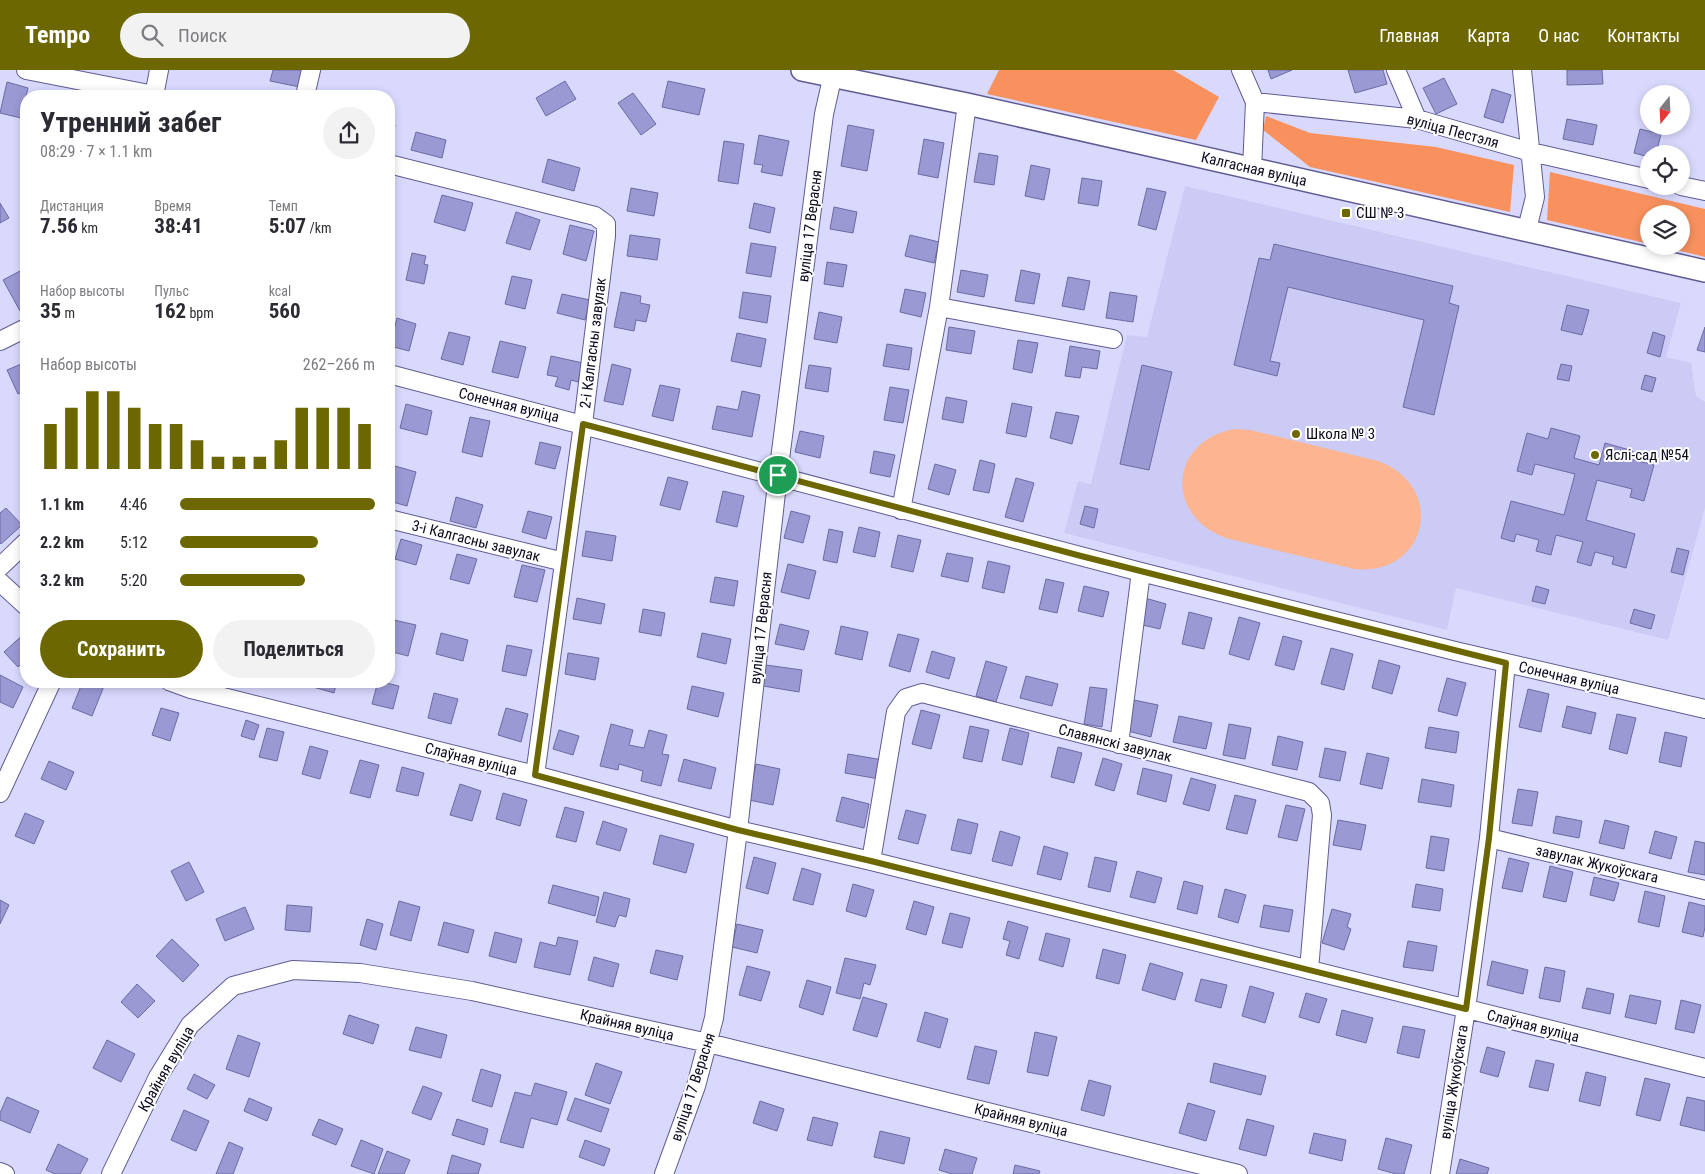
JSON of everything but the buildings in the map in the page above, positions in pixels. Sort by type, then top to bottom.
[{"type":"street","points":[[26,70],[124,90]]},
{"type":"street","points":[[155,90],[159,70]]},
{"type":"street","points":[[306,90],[311,70]]},
{"type":"street","name":"Калгасная вуліца","points":[[802,70],[833,73],[1252,169],[1527,229],[1705,271]]},
{"type":"street","points":[[1241,70],[1255,102],[1252,169]]},
{"type":"street","points":[[1396,70],[1417,119]]},
{"type":"street","points":[[1522,70],[1535,196],[1527,229]]},
{"type":"street","name":"вуліца 17 Верасня","points":[[664,1174],[696,1086],[714,1018],[738,830],[778,475],[824,114],[833,73]]},
{"type":"street","name":"вуліца Пестэля","points":[[1255,102],[1417,119],[1531,152],[1640,177]]},
{"type":"street","points":[[901,510],[939,307],[967,104]]},
{"type":"street","name":"2-і Калгасны завулак","points":[[395,166],[595,216],[606,224],[583,424],[535,775]]},
{"type":"street","points":[[1690,188],[1705,191]]},
{"type":"street","points":[[939,307],[1112,339]]},
{"type":"street","points":[[0,340],[20,331]]},
{"type":"street","name":"Сонечная вуліца","points":[[395,376],[1141,572],[1506,663],[1705,710]]},
{"type":"street","name":"3-і Калгасны завулак","points":[[395,520],[564,562]]},
{"type":"street","points":[[0,567],[20,548]]},
{"type":"street","points":[[1119,744],[1141,572]]},
{"type":"street","points":[[0,582],[20,600]]},
{"type":"street","name":"вуліца Жукоўскага","points":[[1440,1174],[1466,1009],[1489,838],[1506,663]]},
{"type":"street","points":[[1,789],[49,688]]},
{"type":"street","name":"Слаўная вуліца","points":[[188,688],[535,775],[738,830],[871,861],[1705,1068]]},
{"type":"street","name":"Славянскі завулак","points":[[871,861],[896,712],[906,698],[922,693],[1309,792],[1320,803],[1322,815],[1309,970]]},
{"type":"street","name":"завулак Жукоўскага","points":[[1489,838],[1705,890]]},
{"type":"street","name":"Крайняя вуліца","points":[[111,1174],[158,1077],[190,1025],[233,986],[293,970],[360,973],[472,991],[708,1043],[1238,1174]]},
{"type":"street","points":[[0,1172],[5,1174]]},
{"type":"shaded area","points":[[999,70],[1173,70],[1219,97],[1196,140],[987,94]]},
{"type":"shaded area","points":[[1266,116],[1310,133],[1436,147],[1514,165],[1510,212],[1310,167],[1263,130]]},
{"type":"shaded area","points":[[1550,172],[1688,205],[1640,205],[1640,242],[1547,220]]},
{"type":"shaded area","name":"Школа № 3","points":[[1185,186],[1681,303],[1666,357],[1691,363],[1696,396],[1705,402],[1705,508],[1668,640],[1456,588],[1447,630],[1064,533],[1078,481],[1091,484],[1127,335],[1147,337]]},
{"type":"shaded area","points":[[1690,205],[1705,209],[1705,257],[1690,253]]},
{"type":"shaded area","points":[[1235,429],[1250,430],[1378,461],[1400,473],[1414,490],[1420,509],[1420,528],[1412,545],[1398,559],[1379,568],[1354,569],[1226,538],[1206,527],[1192,513],[1184,496],[1182,479],[1187,462],[1197,447],[1213,436]]},
{"type":"place","name":"СШ № 3","points":[[1346,213]]},
{"type":"place","name":"Школа № 3","points":[[1296,434]]},
{"type":"place","name":"Яслі-сад №54","points":[[1595,455]]},
{"type":"route","points":[[583,424],[778,475],[901,510],[1141,572],[1506,663],[1489,838],[1466,1009],[871,861],[738,830],[535,775],[583,424]]}]
